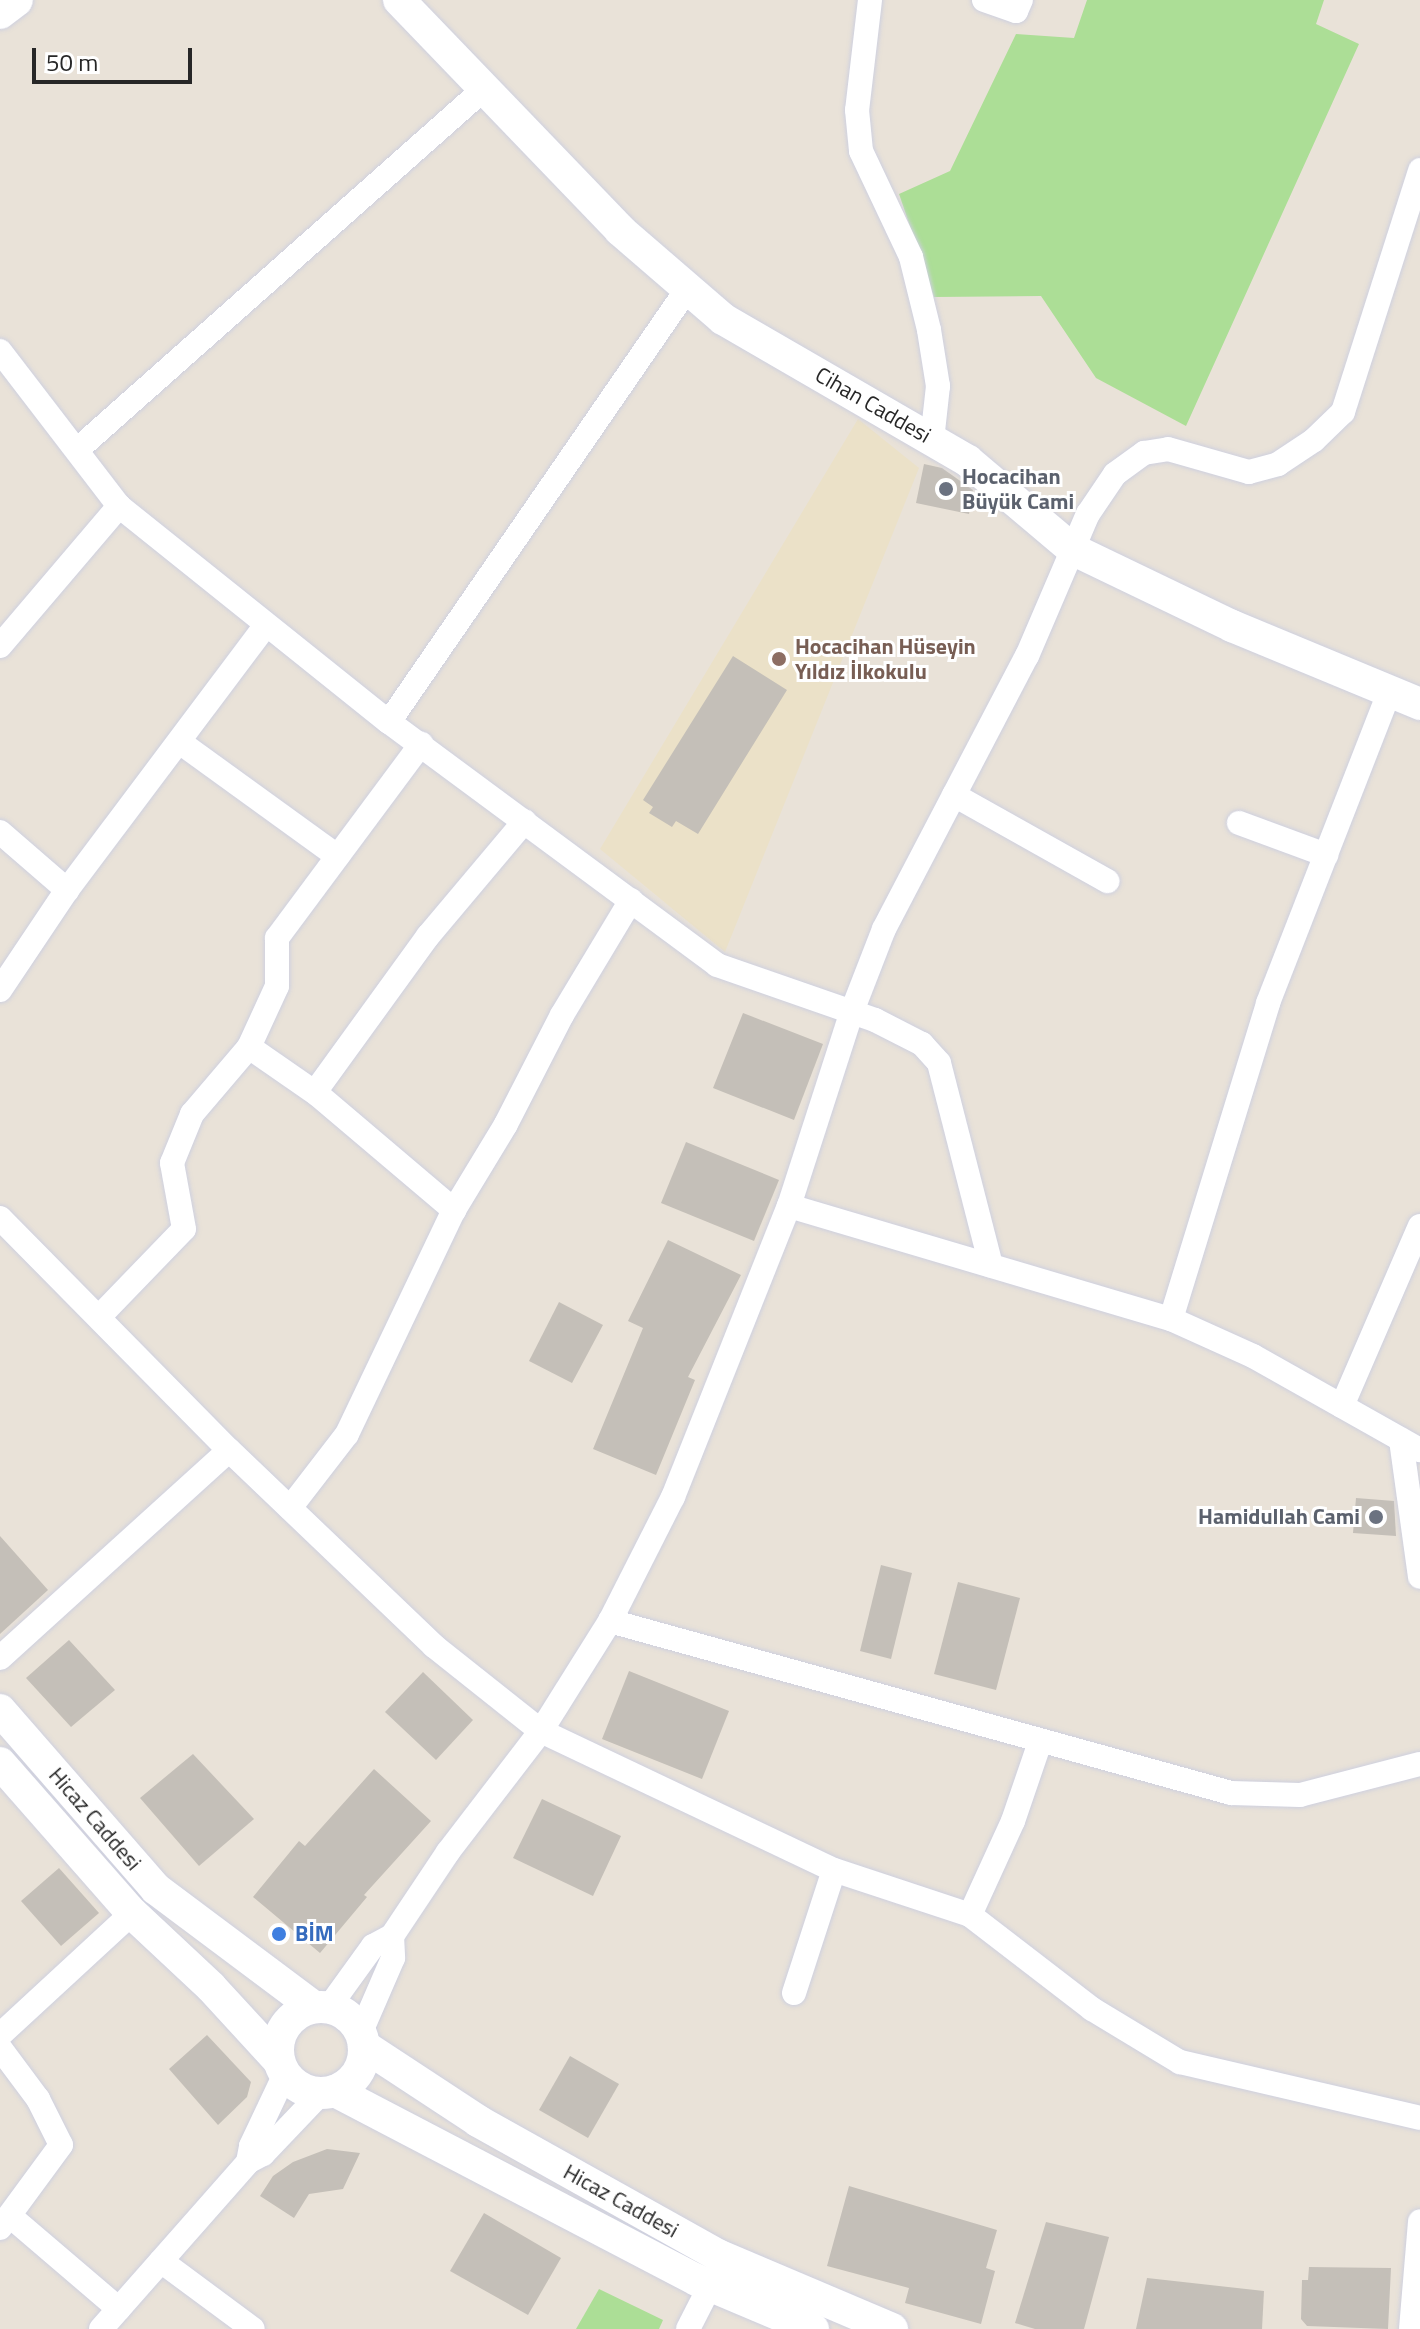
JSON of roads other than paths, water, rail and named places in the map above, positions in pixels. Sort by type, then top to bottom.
[{"type":"main road","points":[[0,13],[17,0]]},
{"type":"main road","name":"Cihan Caddesi","points":[[399,0],[620,230],[723,319],[968,461],[1072,549],[1232,626],[1420,704]]},
{"type":"main road","name":"Hicaz Caddesi","points":[[0,1710],[156,1889],[321,2007]]},
{"type":"main road","name":"Hicaz Caddesi","points":[[0,1763],[132,1913],[211,1987],[282,2067]]},
{"type":"main road","points":[[321,2007],[353,2020],[363,2039],[357,2074],[328,2092],[295,2084],[282,2067],[281,2032],[289,2020],[321,2007]]},
{"type":"main road","name":"Hicaz Caddesi","points":[[363,2039],[478,2121],[720,2256],[892,2329]]},
{"type":"main road","name":"Hicaz Caddesi","points":[[328,2092],[710,2286],[813,2329]]},
{"type":"street","points":[[870,0],[857,110],[861,151],[911,257],[922,301],[938,386],[932,440]]},
{"type":"street","points":[[984,0],[1016,11],[1021,0]]},
{"type":"street","points":[[78,449],[485,88]]},
{"type":"street","points":[[321,2007],[373,1946],[392,1936],[448,1852],[541,1731],[610,1621],[673,1497],[789,1206],[851,1014],[884,929],[1027,656],[1088,514],[1115,474],[1144,453],[1168,449],[1249,472],[1278,464],[1314,440],[1343,412],[1420,170]]},
{"type":"street","points":[[389,722],[688,288]]},
{"type":"street","points":[[0,351],[119,506],[265,626],[389,722],[717,965],[875,1020],[922,1044],[939,1063],[991,1265]]},
{"type":"street","points":[[0,646],[119,506]]},
{"type":"street","points":[[0,990],[67,890],[181,743],[265,626]]},
{"type":"street","points":[[1171,1319],[1268,1003],[1390,690]]},
{"type":"street","points":[[181,743],[337,856]]},
{"type":"street","points":[[99,1317],[184,1229],[172,1163],[192,1114],[249,1047],[277,986],[277,938],[421,744]]},
{"type":"street","points":[[954,795],[1107,881]]},
{"type":"street","points":[[315,1092],[428,936],[525,821]]},
{"type":"street","points":[[1239,823],[1326,855]]},
{"type":"street","points":[[0,832],[67,890]]},
{"type":"street","points":[[290,1508],[347,1434],[454,1210],[506,1124],[562,1015],[631,900]]},
{"type":"street","points":[[249,1047],[315,1092],[454,1210]]},
{"type":"street","points":[[789,1206],[1171,1319],[1253,1356],[1410,1445],[1420,1577]]},
{"type":"street","points":[[0,1218],[229,1450],[434,1646],[541,1731],[834,1870],[970,1915],[1092,2009],[1180,2062],[1420,2118]]},
{"type":"street","points":[[1342,1406],[1420,1226]]},
{"type":"street","points":[[0,1658],[229,1450]]},
{"type":"street","points":[[610,1621],[1231,1793],[1300,1795],[1420,1764]]},
{"type":"street","points":[[970,1915],[1013,1821],[1040,1742]]},
{"type":"street","points":[[794,1993],[834,1870]]},
{"type":"street","points":[[119,2309],[5,2222],[61,2145],[1,2034],[132,1913]]},
{"type":"street","points":[[363,2039],[393,1958],[392,1936]]},
{"type":"street","points":[[248,2162],[251,2146],[282,2067]]},
{"type":"street","points":[[101,2329],[248,2162],[263,2154],[328,2092]]},
{"type":"street","points":[[1411,2329],[1420,2221]]},
{"type":"street","points":[[161,2261],[253,2329]]},
{"type":"street","points":[[688,2329],[710,2286]]},
{"type":"place","name":"Hocacihan Büyük Cami","points":[[946,489]]},
{"type":"place","name":"Hocacihan Hüseyin Yıldız İlkokulu","points":[[779,659]]},
{"type":"place","name":"Hamidullah Cami","points":[[1376,1517]]},
{"type":"place","name":"BİM","points":[[279,1934]]}]
